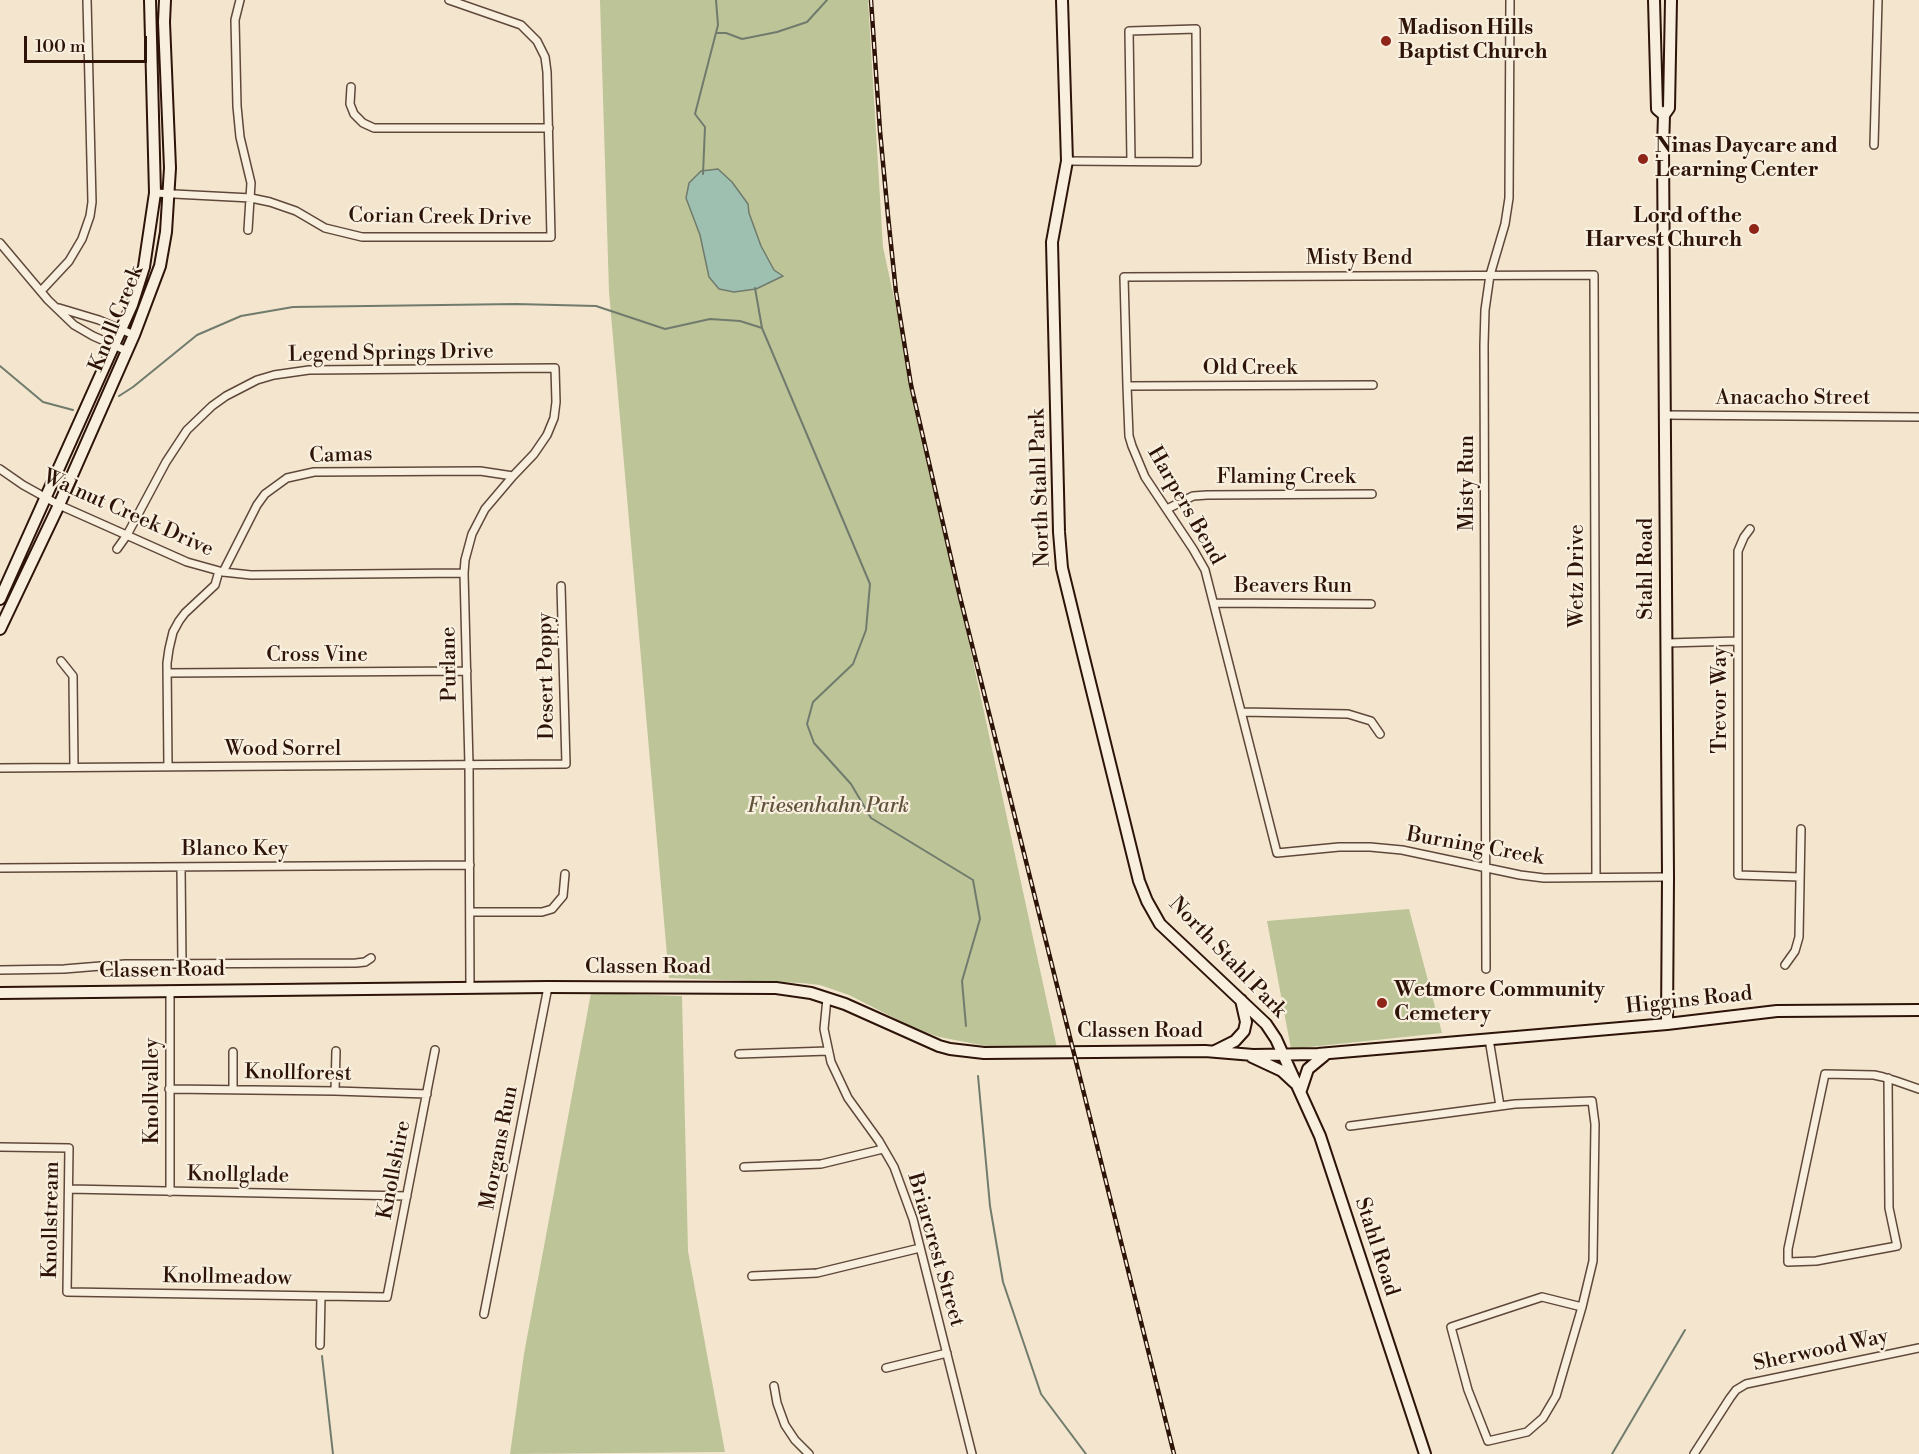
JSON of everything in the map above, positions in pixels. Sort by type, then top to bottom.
[{"type":"street","points":[[41,291],[69,261],[82,239],[90,216],[92,202],[87,0]]},
{"type":"street","name":"Knoll Creek","points":[[0,599],[132,305],[144,267],[155,193],[150,0]]},
{"type":"street","name":"Knoll Creek","points":[[0,629],[59,505],[127,351],[160,266],[169,194],[165,0]]},
{"type":"street","points":[[240,0],[235,20],[237,106],[240,138],[249,169],[251,198],[248,230]]},
{"type":"street","points":[[351,87],[350,104],[354,114],[363,123],[374,128],[549,128],[545,57],[530,32],[510,20],[448,0]]},
{"type":"street","name":"North Stahl Park","points":[[1062,0],[1067,161],[1052,242],[1062,568],[1139,881],[1147,901],[1160,924],[1266,1024],[1284,1054]]},
{"type":"street","name":"Misty Run","points":[[1486,969],[1484,345],[1485,310],[1490,275],[1505,224],[1509,198],[1510,0]]},
{"type":"street","name":"Stahl Road","points":[[1654,0],[1657,109],[1664,115]]},
{"type":"street","name":"Stahl Road","points":[[1667,1024],[1664,115],[1669,108],[1671,0]]},
{"type":"street","points":[[1874,145],[1878,0]]},
{"type":"street","points":[[1067,161],[1197,162],[1196,29],[1129,31],[1131,161]]},
{"type":"street","name":"Corian Creek Drive","points":[[155,193],[251,198],[283,206],[337,232],[362,237],[551,237],[549,128]]},
{"type":"street","points":[[0,243],[74,325],[127,351]]},
{"type":"street","name":"Misty Bend","points":[[1124,277],[1594,275]]},
{"type":"street","name":"Wetz Drive","points":[[1594,275],[1596,877]]},
{"type":"street","name":"Harpers Bend","points":[[1124,277],[1129,436],[1133,452],[1145,477],[1200,559],[1209,581],[1277,853]]},
{"type":"street","points":[[57,308],[90,317],[134,335]]},
{"type":"street","points":[[84,330],[90,317]]},
{"type":"street","name":"Purlane","points":[[470,988],[469,765],[464,573],[468,547],[478,521],[493,498],[534,454],[547,435],[554,418],[555,368]]},
{"type":"street","name":"Legend Springs Drive","points":[[117,549],[127,535],[166,462],[187,430],[226,396],[257,380],[309,370],[555,368]]},
{"type":"street","name":"Old Creek","points":[[1127,386],[1373,385]]},
{"type":"street","name":"Anacacho Street","points":[[1666,415],[1919,417]]},
{"type":"street","name":"Walnut Creek Drive","points":[[0,469],[46,499],[187,562],[221,572],[251,575],[464,573]]},
{"type":"street","name":"Camas","points":[[168,767],[167,673],[173,632],[185,613],[215,585],[257,506],[266,494],[288,478],[314,472],[480,471],[513,476]]},
{"type":"street","name":"Flaming Creek","points":[[1167,509],[1187,499],[1208,495],[1372,494]]},
{"type":"street","name":"Trevor Way","points":[[1750,529],[1738,551],[1738,875],[1800,878]]},
{"type":"street","name":"Desert Poppy","points":[[561,586],[566,764]]},
{"type":"street","name":"Beavers Run","points":[[1215,603],[1371,604]]},
{"type":"street","points":[[1667,643],[1738,641]]},
{"type":"street","points":[[61,661],[73,676],[74,767]]},
{"type":"street","name":"Cross Vine","points":[[167,673],[467,671]]},
{"type":"street","points":[[1242,712],[1348,714],[1371,721],[1380,734]]},
{"type":"street","name":"Wood Sorrel","points":[[0,768],[566,764]]},
{"type":"street","points":[[1785,965],[1795,951],[1799,937],[1801,830]]},
{"type":"street","name":"Burning Creek","points":[[1277,853],[1339,847],[1370,847],[1402,850],[1544,878],[1668,877]]},
{"type":"street","name":"Blanco Key","points":[[0,868],[470,865]]},
{"type":"street","points":[[181,867],[182,964]]},
{"type":"street","points":[[470,912],[536,912],[552,909],[563,896],[565,874]]},
{"type":"street","points":[[0,970],[64,969],[125,964],[356,963],[365,962],[370,958]]},
{"type":"street","name":"Classen Road","points":[[0,993],[548,987],[769,988],[811,993],[827,998],[909,1034],[939,1046],[957,1050],[984,1053],[1284,1054]]},
{"type":"street","name":"Morgans Run","points":[[484,1314],[548,987]]},
{"type":"street","name":"Knollvalley","points":[[170,990],[170,1192]]},
{"type":"street","name":"Briarcrest Street","points":[[827,998],[824,1023],[828,1051],[839,1080],[848,1098],[883,1149],[905,1193],[972,1454]]},
{"type":"street","points":[[1212,1052],[1235,1041],[1244,1031],[1246,1022],[1241,999]]},
{"type":"street","name":"Higgins Road","points":[[1284,1054],[1329,1053],[1667,1024],[1777,1011],[1919,1010]]},
{"type":"street","points":[[1489,1039],[1500,1106]]},
{"type":"street","name":"Knollshire","points":[[387,1297],[435,1050]]},
{"type":"street","points":[[335,1091],[336,1051]]},
{"type":"street","points":[[739,1054],[828,1051]]},
{"type":"street","points":[[233,1052],[233,1090]]},
{"type":"street","points":[[1244,1054],[1276,1068],[1300,1088],[1308,1069],[1329,1053]]},
{"type":"street","name":"Stahl Road","points":[[1284,1054],[1320,1136],[1425,1454]]},
{"type":"street","points":[[1888,1078],[1888,1208],[1897,1246],[1816,1261],[1788,1262],[1788,1249],[1825,1074],[1874,1075],[1888,1078],[1919,1089]]},
{"type":"street","name":"Knollforest","points":[[170,1089],[427,1094]]},
{"type":"street","points":[[1350,1126],[1500,1106],[1592,1101],[1595,1124],[1593,1261],[1582,1307],[1556,1396],[1544,1418],[1527,1432],[1488,1441],[1468,1390],[1451,1327],[1542,1297],[1582,1307]]},
{"type":"street","name":"Knollstream","points":[[0,1147],[69,1148],[67,1292]]},
{"type":"street","points":[[744,1167],[820,1164],[883,1149]]},
{"type":"street","name":"Knollglade","points":[[69,1189],[407,1196]]},
{"type":"street","points":[[752,1276],[817,1274],[920,1248]]},
{"type":"street","name":"Knollmeadow","points":[[67,1292],[387,1297]]},
{"type":"street","points":[[320,1345],[321,1296]]},
{"type":"street","name":"Sherwood Way","points":[[1694,1454],[1730,1398],[1736,1390],[1746,1384],[1919,1348]]},
{"type":"street","points":[[886,1368],[947,1353]]},
{"type":"street","points":[[774,1386],[785,1425],[795,1440],[809,1454]]},
{"type":"green space","name":"Friesenhahn Park","points":[[600,0],[868,0],[883,247],[1057,1048],[986,1046],[939,1037],[914,1028],[849,995],[820,985],[669,978],[609,292]]},
{"type":"green space","points":[[1409,909],[1442,1033],[1291,1049],[1267,921]]},
{"type":"green space","points":[[591,993],[682,996],[688,1251],[725,1452],[510,1454],[524,1354]]},
{"type":"shaded area","points":[[718,169],[732,182],[748,204],[761,246],[774,270],[783,276],[756,289],[734,292],[719,289],[709,277],[700,235],[686,198],[689,183],[701,171]]},
{"type":"waterway","points":[[703,174],[705,127],[695,114],[718,25],[716,0]]},
{"type":"waterway","points":[[717,33],[726,33],[742,39],[777,32],[807,22],[827,0]]},
{"type":"waterway","points":[[755,288],[762,328],[870,584],[866,630],[853,664],[813,702],[807,724],[814,743],[851,784],[871,818],[973,880],[980,919],[962,981],[966,1026]]},
{"type":"waterway","points":[[119,396],[197,335],[241,316],[293,307],[516,304],[596,306],[665,329],[710,319],[740,321],[762,328]]},
{"type":"waterway","points":[[0,366],[43,402],[73,410]]},
{"type":"waterway","points":[[978,1076],[990,1206],[1003,1282],[1041,1394],[1086,1454]]},
{"type":"waterway","points":[[1612,1454],[1685,1330]]},
{"type":"waterway","points":[[322,1356],[333,1454]]},
{"type":"railway","points":[[871,0],[888,216],[896,292],[911,385],[960,597],[1174,1454]]},
{"type":"place","name":"Madison Hills Baptist Church","points":[[1386,41]]},
{"type":"place","name":"Ninas Daycare and Learning Center","points":[[1643,159]]},
{"type":"place","name":"Lord of the Harvest Church","points":[[1754,229]]},
{"type":"place","name":"Wetmore Community Cemetery","points":[[1382,1003]]}]
